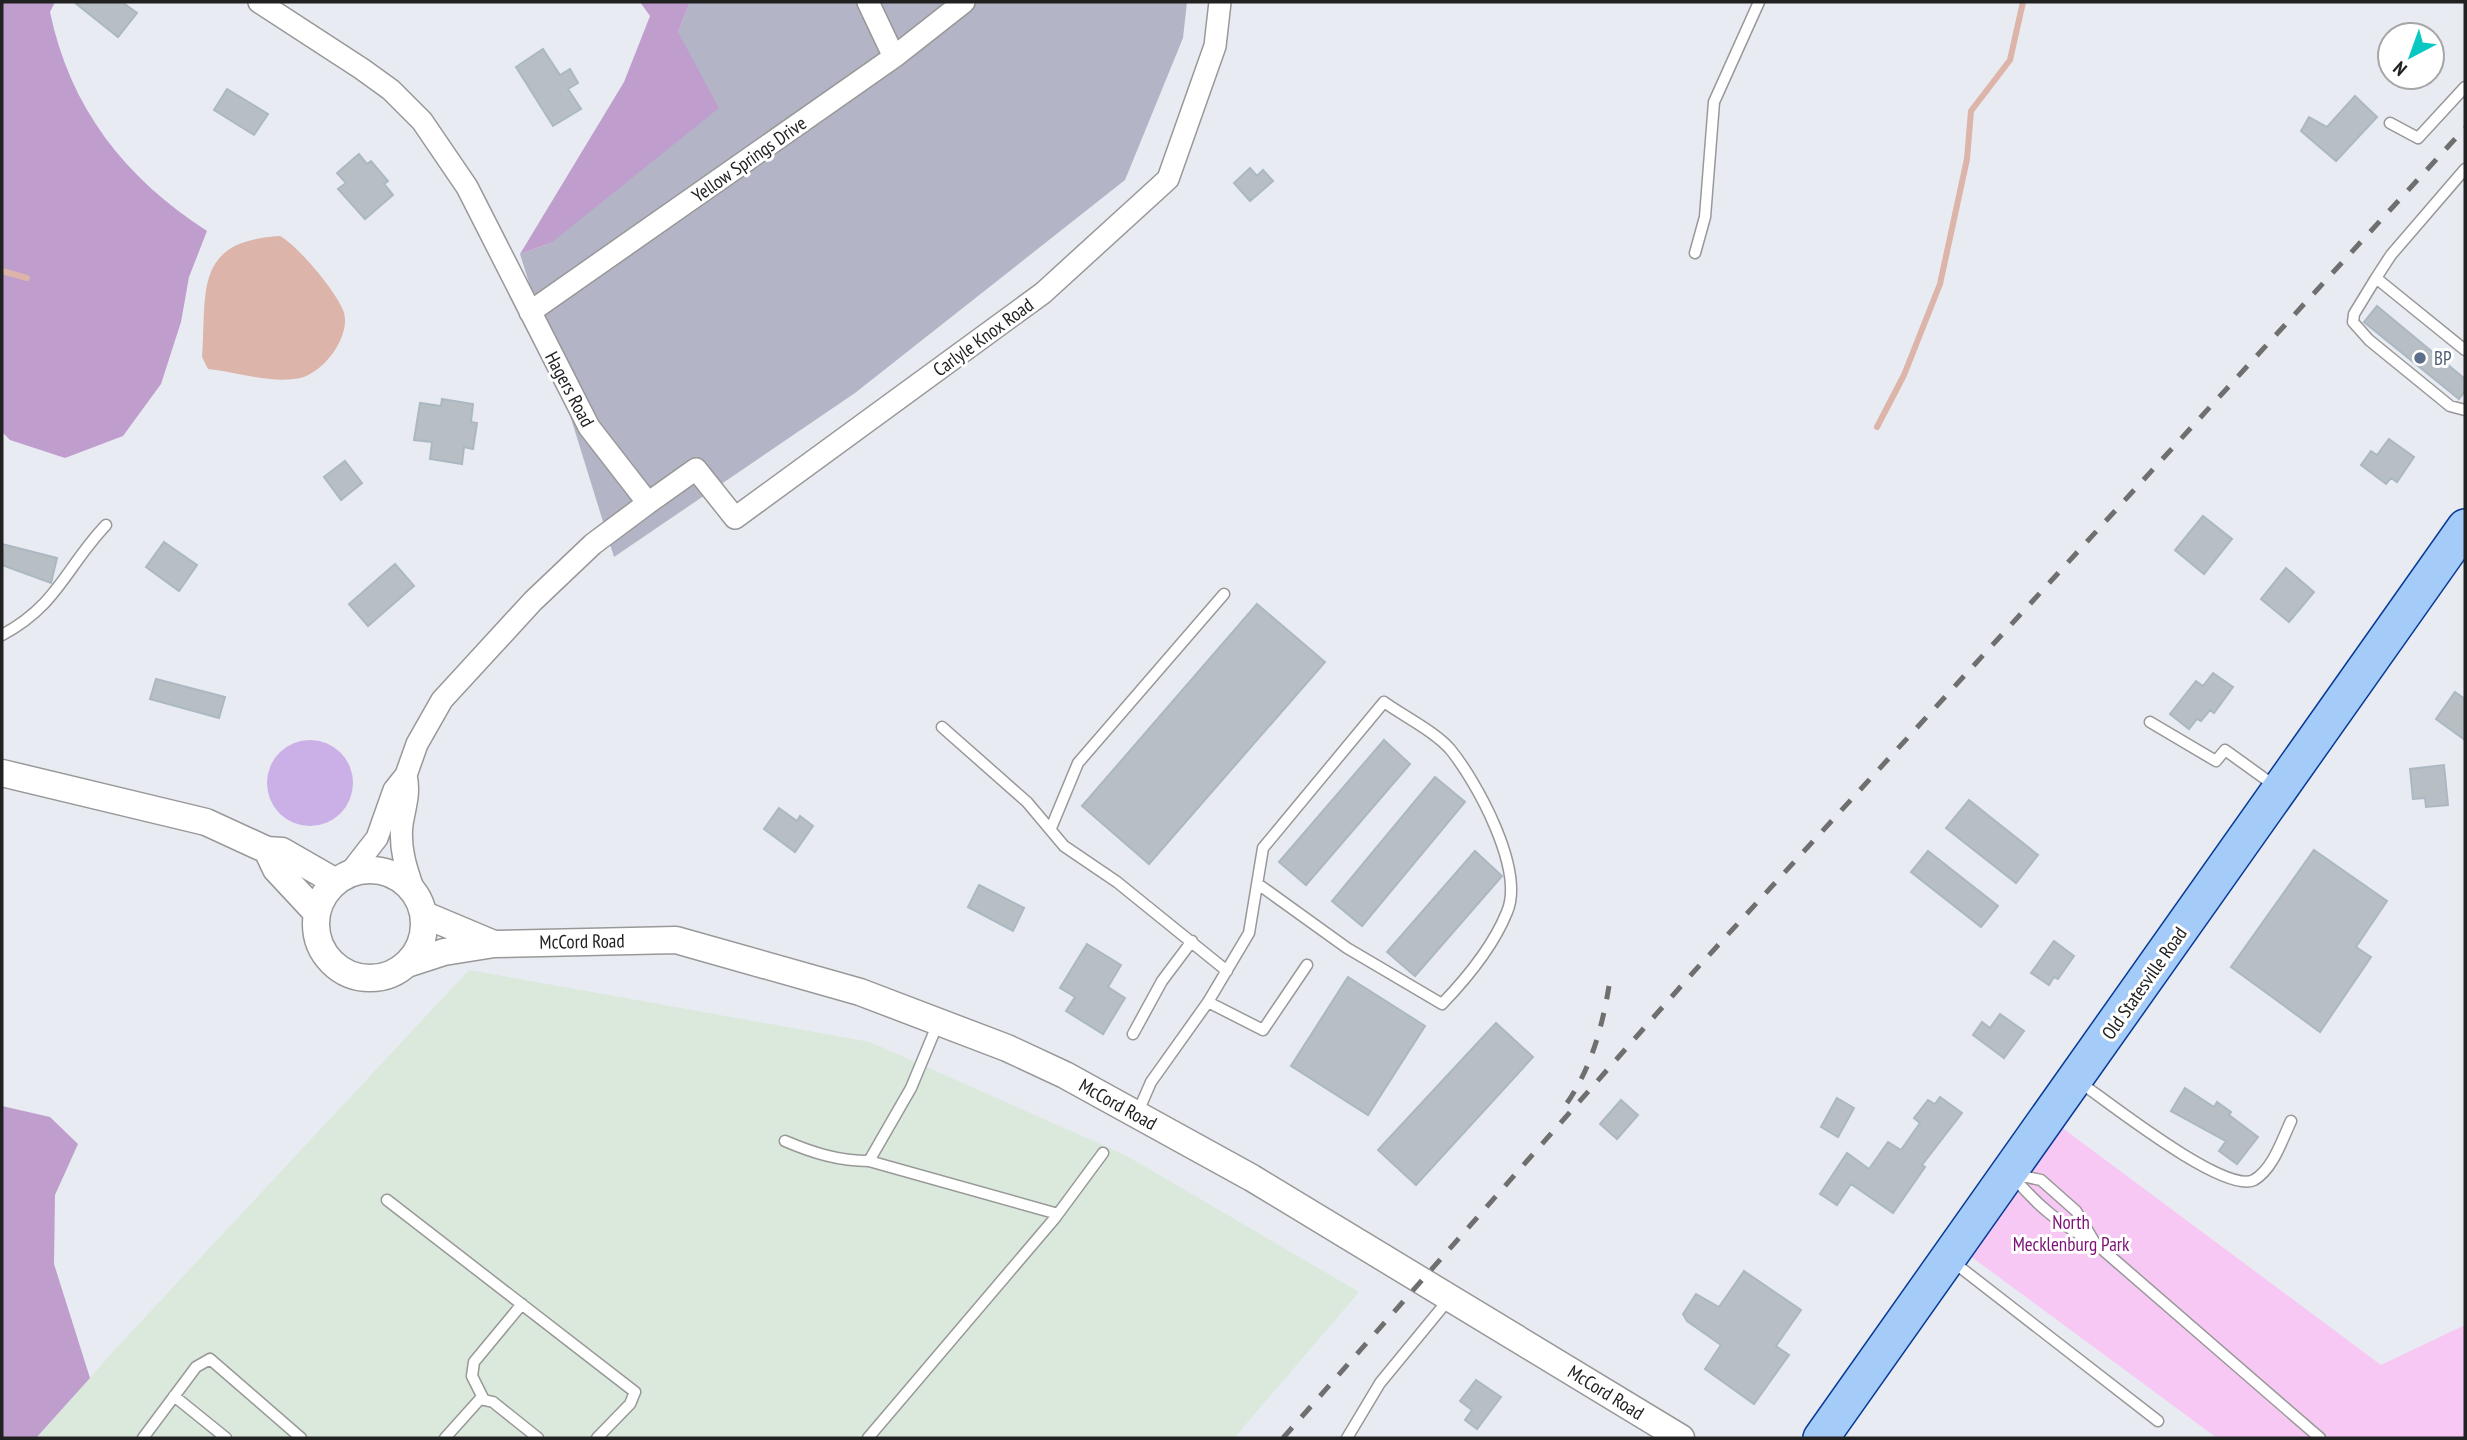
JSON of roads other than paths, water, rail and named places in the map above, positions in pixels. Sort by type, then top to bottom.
[{"type":"main road","name":"Old Statesville Road","points":[[1821,1438],[2463,534]]},
{"type":"street","name":"Hagers Road","points":[[259,2],[391,90],[422,121],[467,187],[589,427],[648,503]]},
{"type":"street","points":[[868,2],[894,57]]},
{"type":"street","name":"Yellow Springs Drive","points":[[530,312],[894,57],[946,19],[964,2]]},
{"type":"street","name":"Carlyle Knox Road","points":[[648,503],[696,469],[735,519],[1043,293],[1168,179],[1215,46],[1220,2]]},
{"type":"street","points":[[267,850],[276,869],[316,912],[377,838],[394,790],[406,775],[417,744],[443,700],[497,638],[593,544],[648,503]]},
{"type":"street","points":[[2,774],[206,822],[267,850],[282,851],[342,878]]},
{"type":"street","points":[[406,775],[410,793],[402,825],[402,856],[420,905],[422,938],[407,964]]},
{"type":"street","name":"McCord Road","points":[[342,878],[370,871],[393,875],[420,905],[494,944]]},
{"type":"street","name":"McCord Road","points":[[316,912],[319,946],[335,964],[348,973],[363,977],[379,977],[407,964],[444,953],[494,944],[676,940],[860,992],[938,1022],[1065,1074],[1137,1114],[1450,1297],[1682,1438]]},
{"type":"lane","points":[[1695,253],[1705,217],[1714,102],[1759,2]]},
{"type":"lane","points":[[2390,123],[2418,138],[2465,87]]},
{"type":"lane","points":[[2465,169],[2391,255],[2354,314],[2353,322],[2369,340],[2449,406],[2465,410]]},
{"type":"lane","points":[[2376,278],[2465,350]]},
{"type":"lane","points":[[2,635],[26,620],[59,590],[106,525]]},
{"type":"lane","points":[[1051,828],[1078,763],[1224,594]]},
{"type":"lane","points":[[1137,1114],[1151,1082],[1208,1002],[1249,933],[1263,848],[1384,702],[1449,747],[1479,792],[1507,862],[1511,883],[1508,911],[1470,975],[1442,1004],[1347,948],[1258,884]]},
{"type":"lane","points":[[2150,722],[2216,761],[2225,750],[2280,789]]},
{"type":"lane","points":[[942,727],[1027,802],[1064,846],[1116,882],[1227,971]]},
{"type":"lane","points":[[1133,1034],[1162,981],[1192,941]]},
{"type":"lane","points":[[1208,1002],[1263,1030],[1307,965]]},
{"type":"lane","points":[[869,1161],[911,1088],[938,1022]]},
{"type":"lane","points":[[2076,1080],[2206,1170],[2237,1183],[2253,1181],[2266,1168],[2291,1121]]},
{"type":"lane","points":[[785,1142],[846,1161],[869,1161],[1058,1214]]},
{"type":"lane","points":[[868,1438],[1058,1214],[1103,1153]]},
{"type":"lane","points":[[2010,1173],[2041,1180],[2076,1211],[2095,1243]]},
{"type":"lane","points":[[2010,1173],[2031,1199],[2063,1226],[2095,1243],[2320,1438]]},
{"type":"lane","points":[[387,1200],[635,1392],[630,1404],[597,1438]]},
{"type":"lane","points":[[1949,1259],[2158,1421]]},
{"type":"lane","points":[[1347,1438],[1380,1383],[1450,1297]]},
{"type":"lane","points":[[484,1400],[472,1376],[474,1362],[522,1304]]},
{"type":"lane","points":[[143,1438],[196,1367],[210,1359],[301,1438]]},
{"type":"lane","points":[[174,1396],[226,1438]]},
{"type":"lane","points":[[445,1438],[480,1399],[493,1402],[538,1438]]},
{"type":"waterway","points":[[1877,427],[1904,375],[1940,284],[1967,159],[1971,111],[2010,60],[2023,2]]},
{"type":"waterway","points":[[2,271],[27,278]]},
{"type":"railway","points":[[1283,1438],[1689,977],[2465,128]]},
{"type":"railway","points":[[1567,1103],[1583,1076],[1594,1047],[1609,986]]},
{"type":"place","name":"BP","points":[[2420,358]]},
{"type":"park label","name":"North Mecklenburg Park","points":[[2071,1233]]}]
